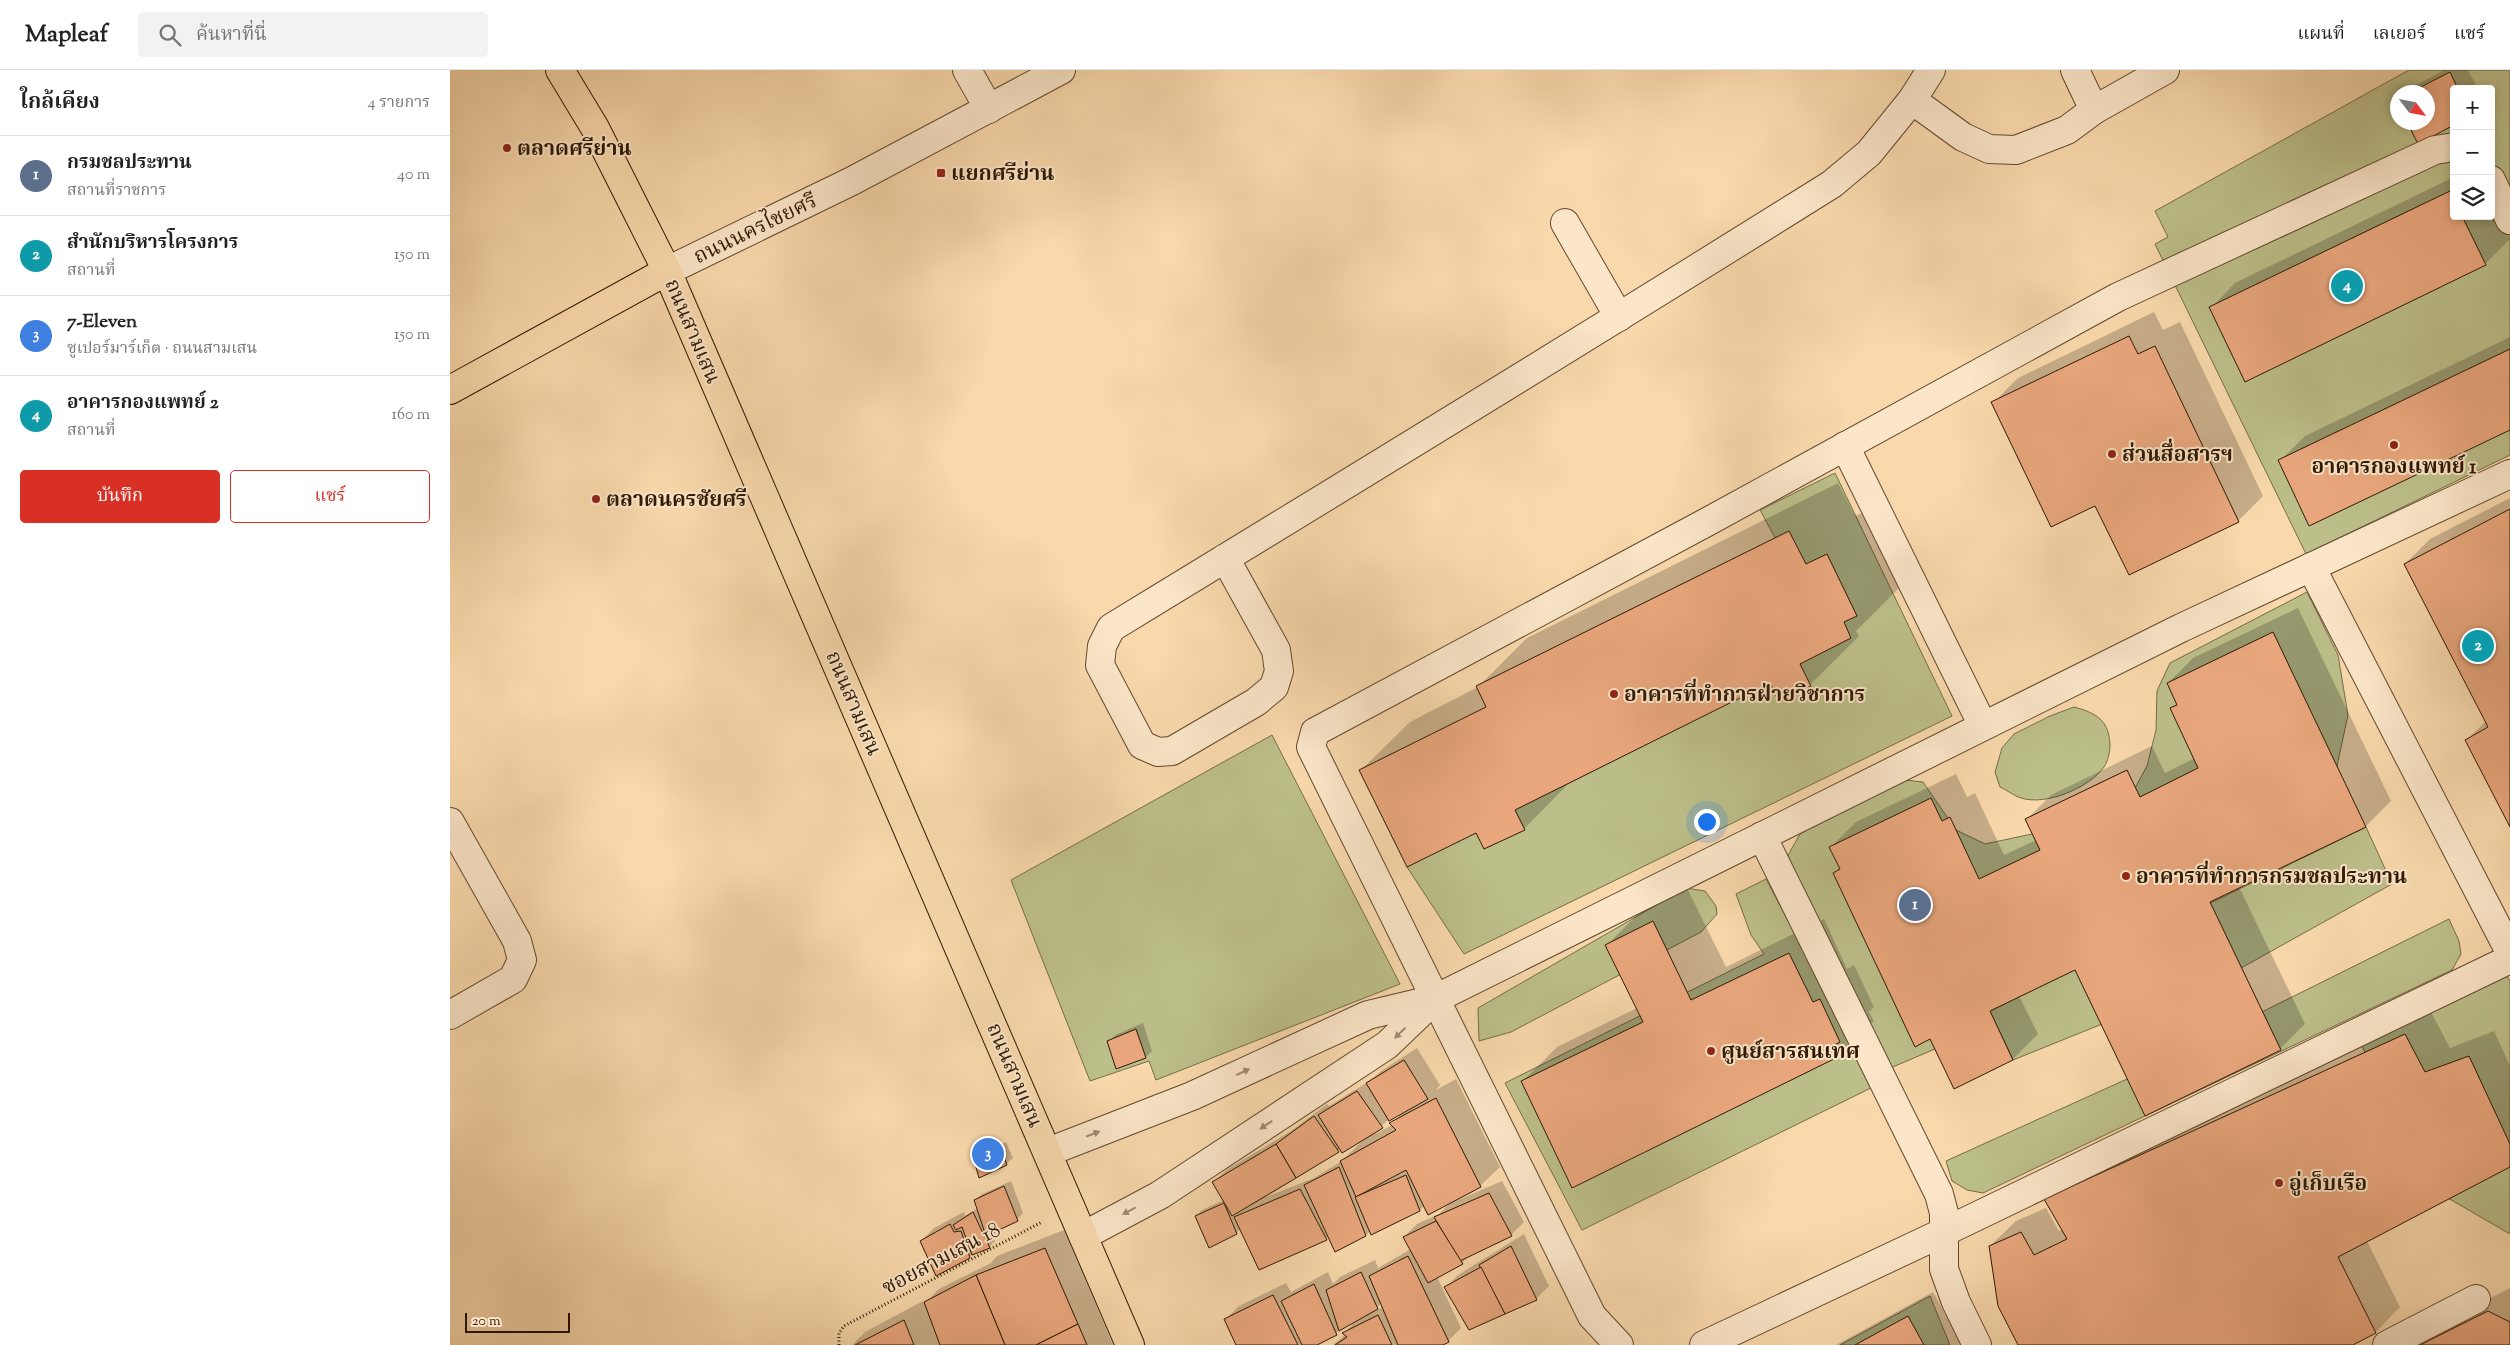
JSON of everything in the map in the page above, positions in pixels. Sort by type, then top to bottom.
[{"type":"main road","name":"ถนนสามเสน","points":[[560,70],[595,128],[667,271],[1130,1345]]},
{"type":"main road","name":"ถนนนครไชยศรี","points":[[450,390],[667,271]]},
{"type":"street","points":[[967,70],[989,108]]},
{"type":"street","name":"ถนนนครไชยศรี","points":[[667,271],[852,181],[1061,70]]},
{"type":"street","points":[[1225,558],[1276,650],[1279,671],[1274,687],[1256,702],[1172,750],[1158,752],[1142,745],[1100,666],[1102,646],[1111,628],[1225,558],[1620,317],[1832,184],[1869,153],[1912,100],[1931,70]]},
{"type":"street","points":[[2075,70],[2094,110]]},
{"type":"street","points":[[1912,100],[1962,137],[1989,149],[2016,150],[2045,141],[2067,130],[2094,110],[2165,70]]},
{"type":"street","points":[[1619,1345],[1592,1316],[1311,747],[1315,732],[2118,297],[2435,150],[2450,148]]},
{"type":"street","points":[[2495,188],[2510,220]]},
{"type":"street","points":[[1566,223],[1620,317]]},
{"type":"street","points":[[1845,446],[1983,726]]},
{"type":"street","points":[[1048,1152],[1192,1096],[1368,1015],[1435,999],[2181,628],[2510,474]]},
{"type":"street","points":[[2311,567],[2510,952]]},
{"type":"street","points":[[450,822],[517,941],[522,960],[513,979],[450,1015]]},
{"type":"street","points":[[1762,836],[1939,1194],[1944,1214],[1944,1270],[1956,1302],[1977,1345]]},
{"type":"street","points":[[1704,1345],[1944,1232],[2510,959]]},
{"type":"street","points":[[1084,1236],[1160,1195],[1387,1045],[1435,999]]},
{"type":"street","points":[[2387,1345],[2476,1299]]},
{"type":"path","name":"ซอยสามเสน 18","points":[[838,1345],[839,1333],[844,1326],[1070,1207]]},
{"type":"green space","points":[[2409,70],[2510,70],[2510,455],[2306,554],[2155,244],[2168,237],[2155,211]]},
{"type":"green space","points":[[1835,473],[1952,716],[1464,954],[1407,867],[1826,632],[1760,510]]},
{"type":"green space","points":[[2307,592],[2338,655],[2348,715],[2337,766],[2263,760],[1935,1049],[1888,1069],[1787,857],[1800,834],[1830,816],[1905,780],[1923,782],[1956,830],[1985,844],[2032,834],[2135,788],[2147,766],[2156,730],[2157,691],[2170,663]]},
{"type":"green space","points":[[2074,707],[2095,715],[2107,729],[2110,745],[2108,759],[2097,775],[2078,788],[2054,797],[2042,799],[2031,800],[2021,798],[2000,787],[1995,772],[2002,748],[2014,734],[2050,716]]},
{"type":"green space","points":[[1272,735],[1400,984],[1156,1080],[1149,1061],[1090,1081],[1011,880]]},
{"type":"green space","points":[[2366,827],[2392,884],[2241,968],[2013,1060],[1990,1011]]},
{"type":"green space","name":"ศูนย์สารสนเทศ","points":[[1766,879],[1875,1086],[1582,1230],[1505,1083],[1764,954],[1751,935],[1736,894]]},
{"type":"green space","points":[[1686,888],[1705,891],[1716,906],[1717,914],[1701,932],[1511,1032],[1479,1041],[1478,1008]]},
{"type":"green space","points":[[2449,919],[2459,941],[2461,954],[2452,970],[1983,1193],[1967,1190],[1952,1181],[1946,1161],[2127,1079]]},
{"type":"green space","points":[[2507,976],[2510,981],[2510,1234],[2429,1187],[2361,1044]]},
{"type":"green space","points":[[1930,1296],[1950,1345],[1840,1345]]},
{"type":"building","points":[[2450,72],[2456,85],[2450,85],[2450,127],[2418,144],[2411,130],[2435,130],[2435,85],[2425,85]]},
{"type":"building","points":[[2450,191],[2450,220],[2464,220],[2486,265],[2245,382],[2209,307]]},
{"type":"building","name":"ส่วนสื่อสารฯ","points":[[2129,336],[2138,354],[2155,346],[2239,522],[2129,575],[2095,506],[2051,527],[1991,402]]},
{"type":"building","name":"อาคารกองแพทย์ 1","points":[[2510,349],[2510,430],[2309,526],[2278,460]]},
{"type":"building","points":[[2510,509],[2510,827],[2465,740],[2488,727],[2404,564]]},
{"type":"building","name":"อาคารที่ทำการฝ่ายวิชาการ","points":[[1789,531],[1806,564],[1827,554],[1857,616],[1844,622],[1851,638],[1800,664],[1811,686],[1779,702],[1770,683],[1515,810],[1525,830],[1484,849],[1476,833],[1407,867],[1359,770],[1486,707],[1476,686]]},
{"type":"building","name":"อาคารที่ทำการกรมชลประทาน","points":[[2273,632],[2366,827],[2210,902],[2281,1050],[2145,1116],[2075,970],[1990,1011],[2013,1060],[1954,1089],[1930,1039],[1915,1047],[1833,873],[1840,869],[1829,847],[1931,798],[1942,821],[1950,817],[1979,879],[2040,850],[2025,819],[2127,770],[2140,797],[2198,768],[2170,708],[2177,705],[2167,683]]},
{"type":"building","name":"ศูนย์สารสนเทศ","points":[[1653,921],[1691,1000],[1789,953],[1813,1002],[1820,999],[1840,1042],[1834,1045],[1840,1056],[1572,1188],[1521,1081],[1643,1022],[1605,945]]},
{"type":"building","points":[[1136,1029],[1146,1058],[1116,1069],[1107,1041]]},
{"type":"building","name":"อู่เก็บเรือ","points":[[2405,1034],[2425,1072],[2469,1056],[2510,1144],[2510,1167],[2338,1257],[2376,1333],[2353,1345],[2018,1345],[1998,1306],[1989,1246],[2021,1232],[2034,1255],[2067,1239],[2044,1199]]},
{"type":"building","points":[[1404,1060],[1428,1099],[1389,1121],[1366,1083]]},
{"type":"building","points":[[1357,1091],[1383,1128],[1342,1153],[1318,1115]]},
{"type":"building","points":[[1436,1098],[1481,1187],[1428,1215],[1406,1170],[1356,1197],[1340,1161],[1396,1130],[1389,1123]]},
{"type":"building","points":[[1314,1116],[1339,1152],[1296,1178],[1276,1144]]},
{"type":"building","points":[[1276,1144],[1296,1178],[1232,1216],[1212,1182]]},
{"type":"building","points":[[1000,1147],[1007,1165],[979,1178],[974,1160]]},
{"type":"building","points":[[1339,1167],[1366,1236],[1335,1252],[1304,1185]]},
{"type":"building","points":[[1406,1175],[1420,1211],[1371,1235],[1355,1197]]},
{"type":"building","points":[[1004,1186],[1018,1221],[986,1236],[974,1200]]},
{"type":"building","points":[[1300,1189],[1327,1240],[1259,1270],[1234,1217]]},
{"type":"building","points":[[1489,1193],[1512,1236],[1460,1261],[1434,1217]]},
{"type":"building","points":[[1224,1203],[1237,1234],[1209,1248],[1195,1216]]},
{"type":"building","points":[[973,1212],[990,1248],[972,1255],[962,1227],[956,1230],[953,1225]]},
{"type":"building","points":[[1436,1221],[1463,1264],[1428,1283],[1403,1237]]},
{"type":"building","points":[[950,1224],[954,1232],[961,1231],[970,1258],[936,1276],[920,1241]]},
{"type":"building","points":[[1511,1246],[1537,1300],[1505,1314],[1479,1265]]},
{"type":"building","points":[[1045,1248],[1078,1324],[1036,1345],[1005,1345],[976,1275]]},
{"type":"building","points":[[1408,1256],[1449,1342],[1443,1345],[1398,1345],[1369,1276]]},
{"type":"building","points":[[1481,1267],[1505,1314],[1469,1330],[1444,1287]]},
{"type":"building","points":[[1361,1272],[1378,1309],[1339,1331],[1326,1290]]},
{"type":"building","points":[[976,1275],[1005,1345],[940,1345],[924,1302]]},
{"type":"building","points":[[1314,1284],[1337,1335],[1317,1345],[1302,1345],[1281,1301]]},
{"type":"building","points":[[1273,1295],[1298,1345],[1236,1345],[1224,1319]]},
{"type":"building","points":[[2488,1311],[2510,1322],[2510,1345],[2420,1345]]},
{"type":"building","points":[[1378,1315],[1392,1345],[1335,1345],[1347,1337],[1342,1333]]},
{"type":"building","points":[[1908,1316],[1924,1345],[1855,1345]]},
{"type":"building","points":[[904,1320],[914,1345],[855,1345]]},
{"type":"building","points":[[1078,1324],[1087,1345],[1036,1345]]},
{"type":"place","name":"ตลาดศรีย่าน","points":[[507,148]]},
{"type":"place","name":"แยกศรีย่าน","points":[[941,173]]},
{"type":"place","name":"อาคารกองแพทย์ 2","points":[[2347,286]]},
{"type":"place","name":"อาคารกองแพทย์ 1","points":[[2394,445]]},
{"type":"place","name":"ส่วนสื่อสารฯ","points":[[2112,454]]},
{"type":"place","name":"ตลาดนครชัยศรี","points":[[596,499]]},
{"type":"place","name":"สำนักบริหารโครงการ","points":[[2478,646]]},
{"type":"place","name":"อาคารที่ทำการฝ่ายวิชาการ","points":[[1614,694]]},
{"type":"place","name":"อาคารที่ทำการกรมชลประทาน","points":[[2126,876]]},
{"type":"place","name":"กรมชลประทาน","points":[[1915,905]]},
{"type":"place","name":"ศูนย์สารสนเทศ","points":[[1711,1051]]},
{"type":"place","name":"7-Eleven","points":[[988,1154]]},
{"type":"place","name":"อู่เก็บเรือ","points":[[2279,1183]]}]
